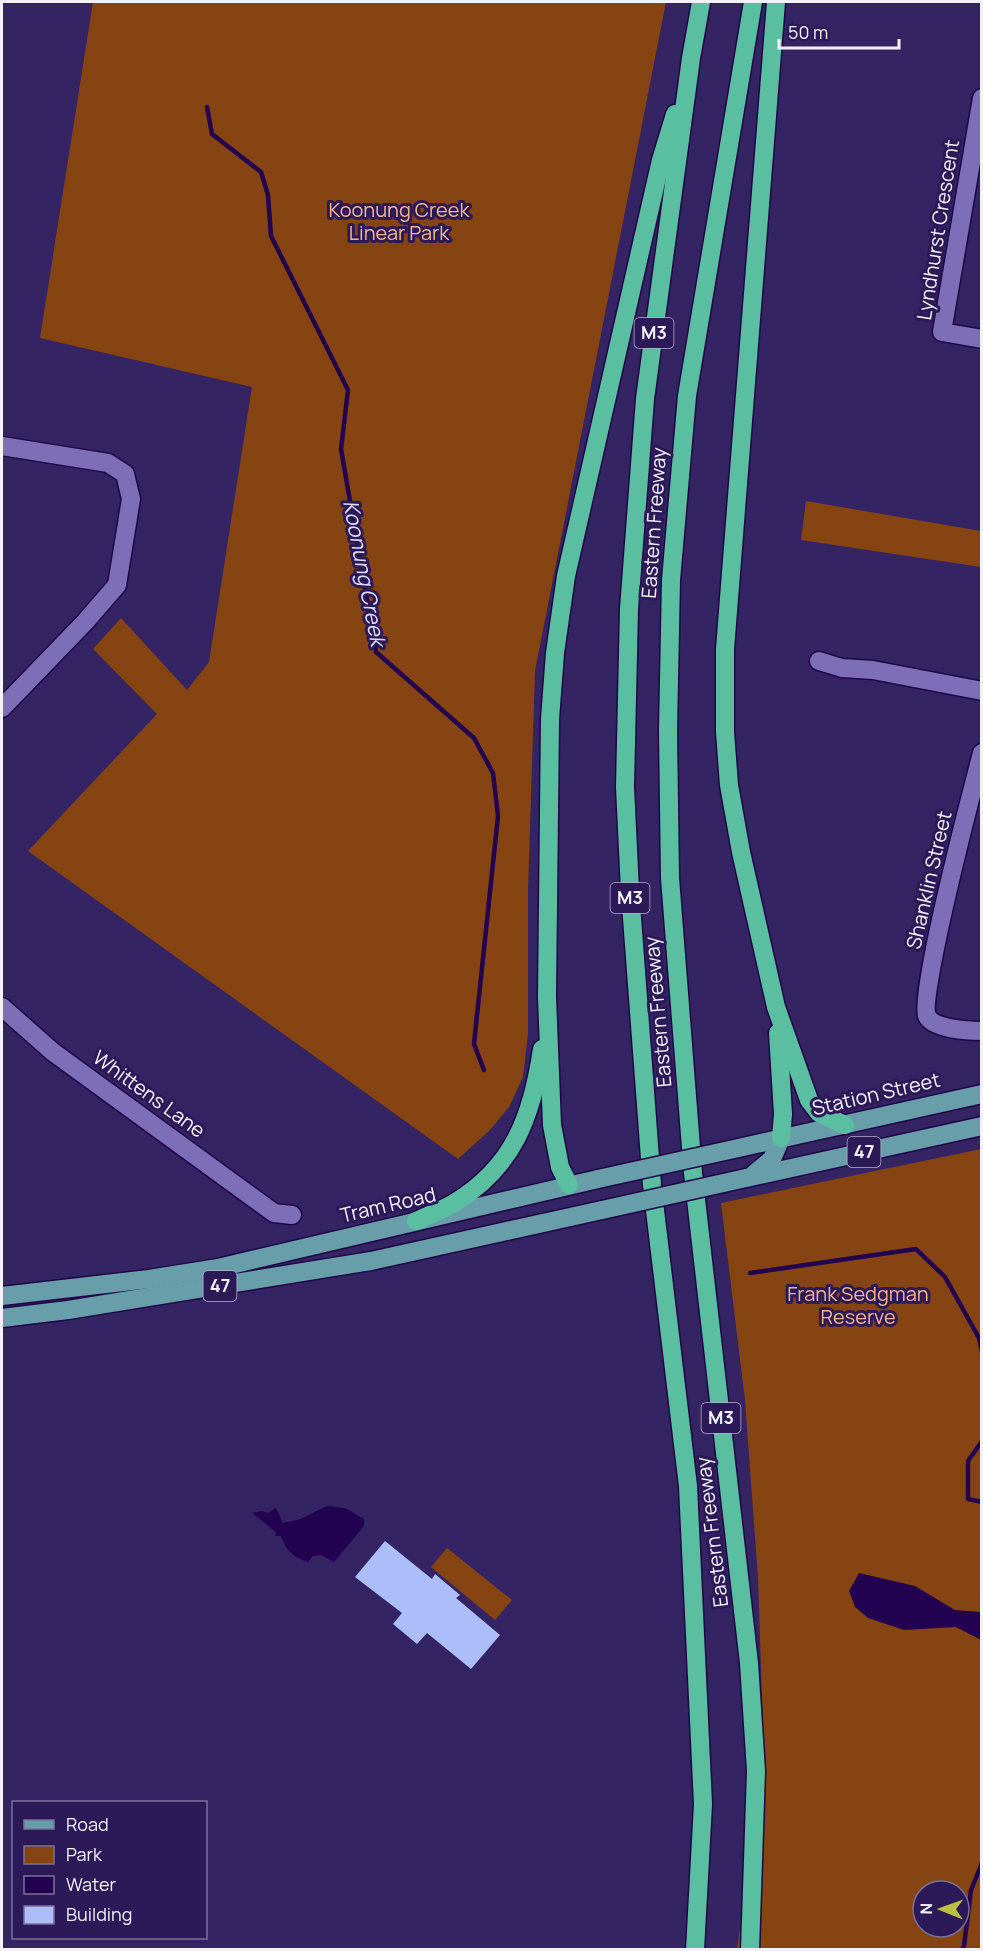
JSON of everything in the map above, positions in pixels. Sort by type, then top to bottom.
[{"type":"highway","name":"Eastern Freeway","points":[[694,1950],[703,1804],[688,1486],[652,1185],[630,891],[626,787],[629,609],[645,399],[691,58],[701,2]]},
{"type":"highway","name":"Eastern Freeway","points":[[750,1950],[756,1771],[751,1684],[692,1161],[670,878],[668,730],[671,580],[687,396],[753,2]]},
{"type":"highway","points":[[776,2],[724,680],[725,732],[729,785],[741,852],[776,1007],[809,1100],[819,1113],[845,1125]]},
{"type":"highway","points":[[569,1185],[560,1167],[552,1125],[547,997],[550,719],[555,653],[566,576],[661,160],[691,58]]},
{"type":"highway","points":[[416,1221],[452,1204],[488,1178],[514,1145],[525,1120],[534,1089],[543,1045],[547,997]]},
{"type":"highway","points":[[776,1007],[783,1114],[781,1138]]},
{"type":"main road","name":"Station Street","points":[[781,1138],[981,1094]]},
{"type":"main road","name":"47","points":[[2,1318],[68,1310],[371,1261],[981,1126]]},
{"type":"main road","name":"Tram Road","points":[[2,1296],[149,1280],[218,1268],[569,1185],[781,1138]]},
{"type":"main road","points":[[746,1178],[766,1166],[776,1153],[781,1138]]},
{"type":"main road","points":[[569,1185],[583,1198],[602,1210]]},
{"type":"main road","points":[[58,1289],[68,1310]]},
{"type":"main road","points":[[49,1312],[58,1289]]},
{"type":"street","name":"Lyndhurst Crescent","points":[[981,106],[942,332],[981,339]]},
{"type":"street","points":[[2,446],[108,463],[125,474],[131,499],[117,585],[85,622],[2,708]]},
{"type":"street","points":[[819,661],[842,668],[873,670],[981,691]]},
{"type":"street","name":"Shanklin Street","points":[[979,1032],[934,1024],[928,1018],[925,1009],[928,986],[981,753]]},
{"type":"street","name":"Whittens Lane","points":[[2,1007],[53,1052],[275,1218]]},
{"type":"green space","name":"Koonung Creek Linear Park","points":[[93,2],[666,2],[535,671],[528,891],[528,1034],[523,1077],[509,1107],[489,1131],[458,1159],[28,851],[157,714],[93,649],[121,618],[187,690],[209,662],[252,387],[40,338]]},
{"type":"green space","points":[[806,501],[981,531],[981,567],[801,540]]},
{"type":"green space","name":"Frank Sedgman Reserve","points":[[981,1149],[981,1949],[737,1949],[764,1759],[758,1578],[745,1400],[721,1203]]},
{"type":"green space","points":[[447,1548],[512,1600],[495,1620],[431,1567]]},
{"type":"water","points":[[330,1506],[347,1509],[364,1519],[364,1526],[334,1562],[321,1555],[313,1556],[308,1562],[298,1558],[288,1550],[281,1536],[275,1536],[276,1532],[252,1513],[262,1511],[268,1513],[276,1508],[283,1523]]},
{"type":"water","points":[[859,1573],[915,1586],[955,1610],[981,1612],[981,1640],[956,1627],[904,1630],[868,1618],[855,1607],[849,1591]]},
{"type":"building","points":[[385,1541],[432,1579],[435,1574],[460,1595],[456,1598],[500,1635],[471,1669],[427,1633],[417,1644],[393,1624],[402,1613],[355,1577]]},
{"type":"waterway","name":"Koonung Creek","points":[[207,107],[212,134],[261,172],[268,195],[271,236],[348,390],[341,449],[376,652],[474,738],[493,773],[498,816],[474,1044],[484,1070]]},
{"type":"waterway","name":"Koonung Creek","points":[[750,1273],[916,1249],[945,1277],[979,1338],[982,1352]]},
{"type":"waterway","name":"Koonung Creek","points":[[982,1441],[968,1461],[968,1499],[982,1502]]},
{"type":"waterway","name":"Koonung Creek","points":[[962,1950],[971,1890],[982,1863]]}]
